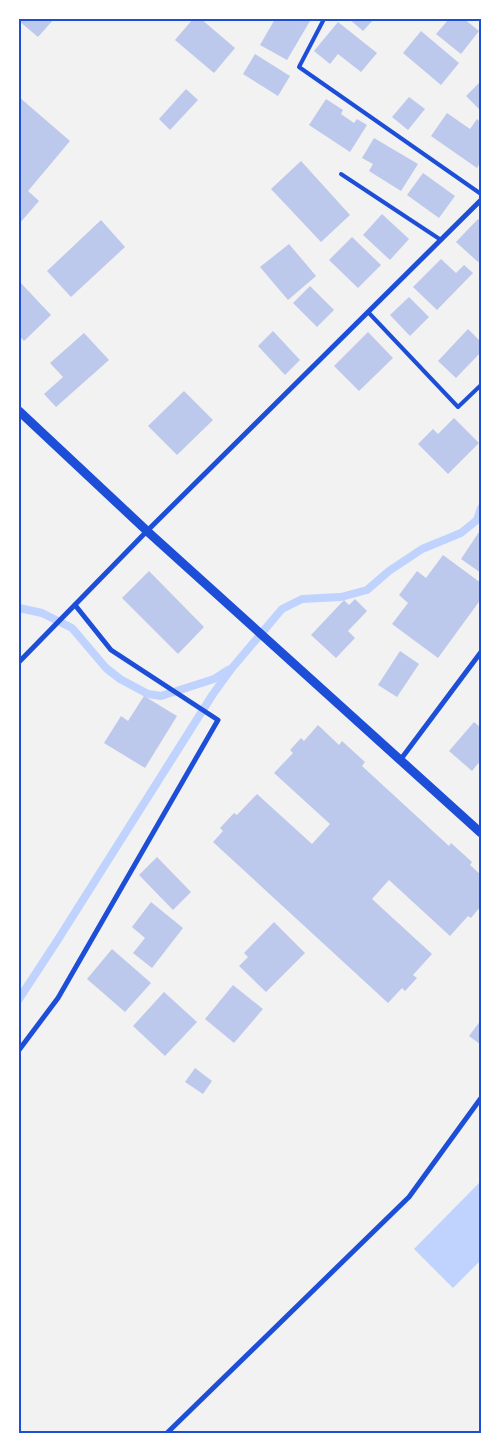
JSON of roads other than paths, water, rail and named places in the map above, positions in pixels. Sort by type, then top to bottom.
[{"type":"street","points":[[19,662],[147,531],[481,200]]},
{"type":"street","points":[[19,411],[147,531],[481,833]]},
{"type":"street","points":[[19,1050],[58,998],[218,720],[111,650],[76,605]]},
{"type":"street","points":[[401,759],[481,652]]},
{"type":"street","points":[[167,1433],[409,1197],[481,1098]]},
{"type":"lane","points":[[324,19],[299,67],[481,194]]},
{"type":"lane","points":[[341,174],[441,240]]},
{"type":"lane","points":[[368,312],[458,408],[481,385]]},
{"type":"water","points":[[481,1181],[481,1260],[453,1288],[414,1249]]},
{"type":"waterway","points":[[19,999],[213,694],[232,668],[282,609],[302,599],[341,597],[367,590],[389,571],[422,549],[461,533],[477,520],[481,508]]},
{"type":"waterway","points":[[19,608],[42,613],[72,628],[106,668],[120,679],[148,694],[161,696],[214,679],[228,670]]}]
